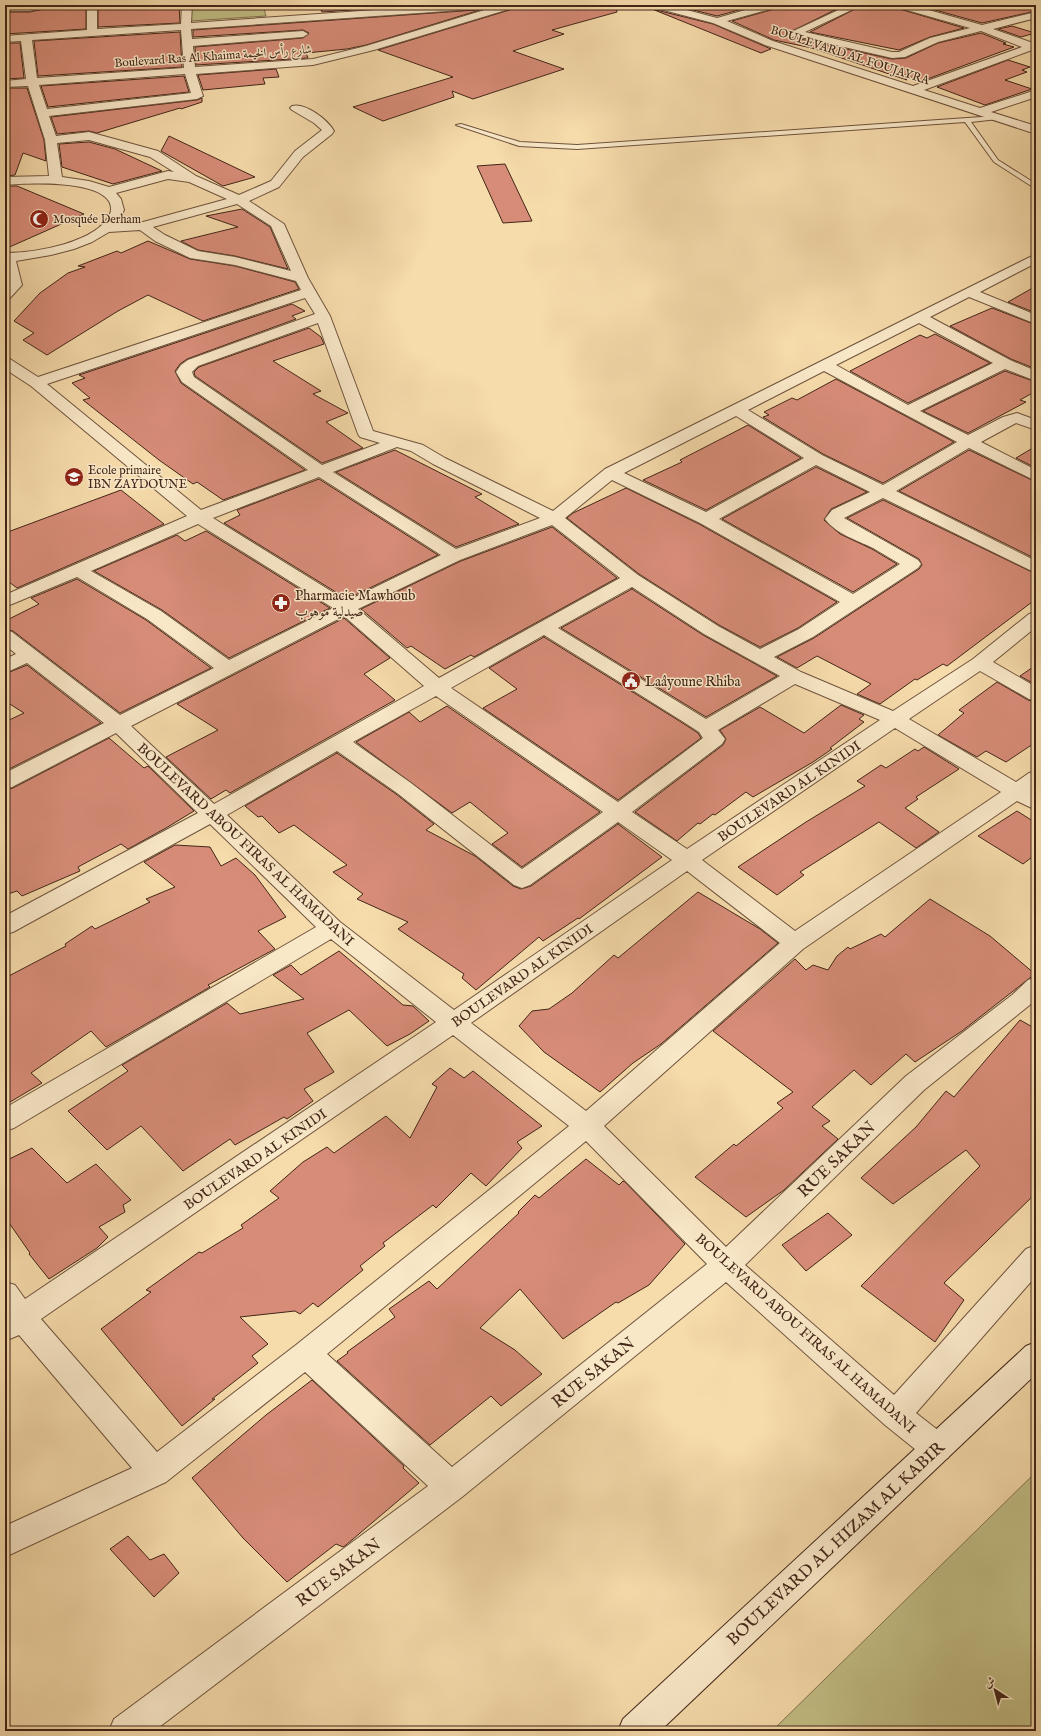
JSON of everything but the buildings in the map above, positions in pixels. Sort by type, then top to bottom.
[{"type":"street","points":[[5,8],[30,8],[44,5]]},
{"type":"street","points":[[92,5],[92,33]]},
{"type":"street","points":[[41,113],[197,96],[190,71],[186,26],[187,5]]},
{"type":"street","points":[[187,43],[245,38],[304,37],[291,5]]},
{"type":"street","points":[[5,39],[497,5]]},
{"type":"street","name":"Boulevard Ras Al Khaima شارع رأس الخيمة","points":[[5,84],[190,71],[312,58],[370,48],[512,5]]},
{"type":"street","name":"BOULEVARD AL FOUJAYRA","points":[[656,5],[717,22],[769,42],[1036,130]]},
{"type":"street","points":[[717,22],[774,5]]},
{"type":"street","points":[[769,42],[796,33],[857,5]]},
{"type":"street","points":[[900,5],[982,28],[1034,47]]},
{"type":"street","points":[[796,33],[892,55],[901,55],[934,40],[1035,15],[1016,9]]},
{"type":"street","points":[[238,23],[245,38]]},
{"type":"street","points":[[26,37],[32,82],[51,140],[56,179]]},
{"type":"street","points":[[913,90],[1034,47]]},
{"type":"street","points":[[979,112],[1036,93]]},
{"type":"street","points":[[107,228],[143,226],[239,200],[275,184],[283,176],[299,154],[327,133],[327,129],[324,125],[314,117],[296,108]]},
{"type":"street","points":[[5,1542],[155,1472],[306,1354],[588,1126],[795,943],[1029,791],[895,719],[794,676],[711,630],[632,579],[554,518],[439,461],[417,448],[366,434],[323,316],[301,278],[277,224],[239,200],[192,179],[154,154],[89,136],[51,140]]},
{"type":"street","points":[[106,192],[168,175],[192,179]]},
{"type":"street","points":[[5,181],[56,179],[93,186],[106,192],[115,200],[118,209],[115,218],[107,228],[88,239],[62,249],[7,258],[15,285],[5,295]]},
{"type":"street","points":[[143,226],[160,238],[195,255],[235,261],[301,278]]},
{"type":"street","points":[[5,782],[346,608],[454,556],[554,518],[611,473],[1036,258]]},
{"type":"street","points":[[36,384],[308,292]]},
{"type":"street","points":[[969,292],[1036,320]]},
{"type":"street","points":[[323,316],[193,363],[186,368],[184,372],[187,379],[320,471],[454,556]]},
{"type":"street","points":[[919,317],[1004,363],[1036,376]]},
{"type":"street","points":[[5,362],[36,384],[199,517],[346,608],[437,687],[687,860],[795,943]]},
{"type":"street","points":[[908,412],[1004,363]]},
{"type":"street","points":[[824,365],[908,412],[1036,476]]},
{"type":"street","points":[[737,410],[816,458],[1036,568]]},
{"type":"street","points":[[759,657],[806,633],[912,564],[882,545],[844,527],[834,519],[839,513],[883,492],[968,442],[1009,420],[1017,418],[1036,425]]},
{"type":"street","points":[[5,602],[199,517],[396,442]]},
{"type":"street","points":[[706,519],[816,458]]},
{"type":"street","points":[[611,473],[706,519],[853,602]]},
{"type":"street","points":[[77,570],[154,615],[227,668]]},
{"type":"street","points":[[5,926],[213,814],[338,742],[632,579]]},
{"type":"street","name":"BOULEVARD AL KINIDI","points":[[14,1323],[453,1023],[687,860],[980,663],[1036,618]]},
{"type":"street","points":[[338,742],[404,788],[522,880],[618,812],[715,739],[706,728],[544,628]]},
{"type":"street","name":"BOULEVARD ABOU FIRAS AL HAMADANI","points":[[5,636],[119,724],[332,928],[588,1126],[726,1265],[896,1415],[937,1448]]},
{"type":"street","points":[[5,666],[29,654]]},
{"type":"street","points":[[980,663],[1036,695]]},
{"type":"street","points":[[706,728],[794,676]]},
{"type":"street","points":[[5,1121],[332,928]]},
{"type":"street","name":"RUE SAKAN","points":[[126,1731],[451,1487],[726,1265],[915,1083],[1020,1001],[1036,986]]},
{"type":"street","points":[[896,1415],[1036,1258]]},
{"type":"street","points":[[5,1294],[14,1323],[155,1472]]},
{"type":"street","points":[[306,1354],[451,1487]]},
{"type":"street","name":"BOULEVARD AL HIZAM AL KABIR","points":[[635,1731],[1036,1356]]},
{"type":"lane","points":[[459,125],[520,144],[577,147],[996,118]]},
{"type":"lane","points":[[967,120],[996,161],[1036,187]]},
{"type":"shaded area","points":[[263,5],[266,16],[190,21],[188,9]]},
{"type":"shaded area","points":[[1036,1472],[1036,1731],[772,1731]]},
{"type":"place","name":"Mosquée Derham","points":[[39,219]]},
{"type":"place","name":"Ecole primaire IBN ZAYDOUNE","points":[[74,477]]},
{"type":"place","name":"Pharmacie Mawhoub صيدلية موهوب","points":[[281,603]]},
{"type":"place","name":"Laâyoune Rhiba","points":[[631,681]]}]
